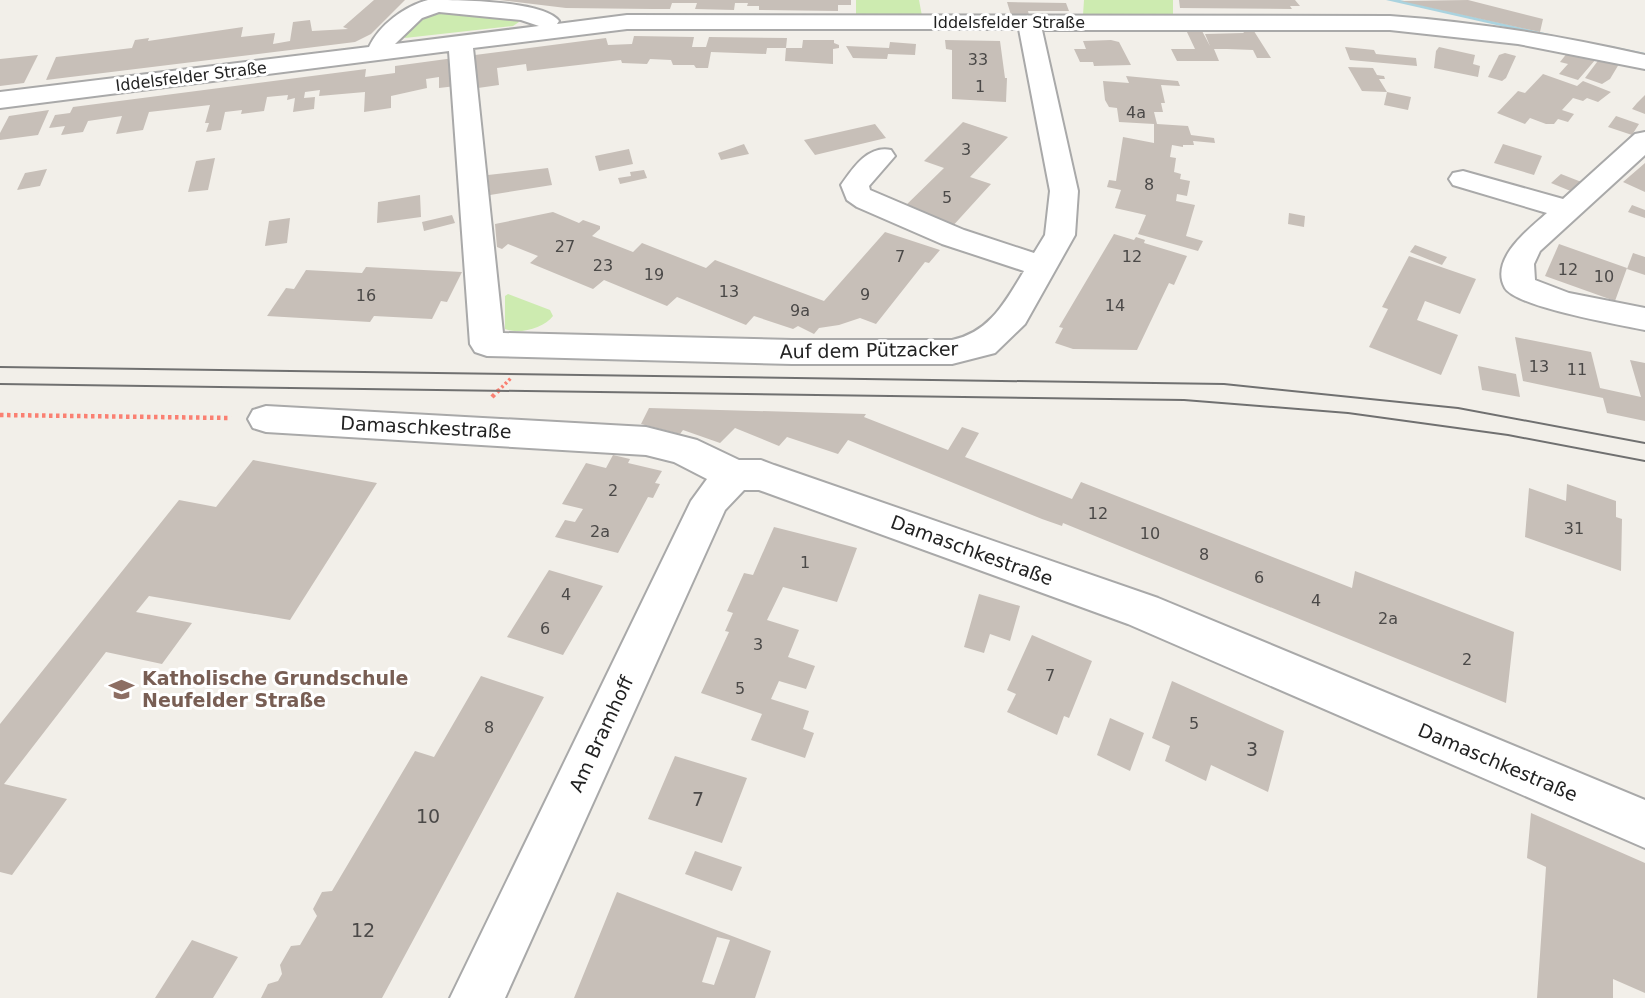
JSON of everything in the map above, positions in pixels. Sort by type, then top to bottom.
[{"type":"street","name":"Iddelsfelder Straße","points":[[381,52],[382,45],[390,36],[414,11],[425,6],[525,13],[569,29]]},
{"type":"street","name":"Iddelsfelder Straße","points":[[0,100],[627,22],[1270,21],[1450,27],[1557,44],[1645,62]]},
{"type":"street","name":"Auf dem Pützacker","points":[[460,42],[487,344],[792,352],[952,352],[983,345],[1013,316],[1060,235],[1064,191],[1029,22]]},
{"type":"street","points":[[1641,145],[1527,247],[1519,264],[1519,285],[1562,302],[1645,319]]},
{"type":"street","points":[[881,156],[855,185],[857,194],[867,201],[953,237],[1042,266]]},
{"type":"street","points":[[1463,179],[1569,210]]},
{"type":"street","name":"Damaschkestraße","points":[[266,419],[646,441],[684,450],[734,475],[761,475],[1143,611],[1645,824]]},
{"type":"street","name":"Am Bramhoff","points":[[477,998],[710,501],[734,475]]},
{"type":"path","points":[[502,399],[490,399],[517,372]]},
{"type":"path","points":[[0,415],[266,419]]},
{"type":"green space","points":[[856,0],[919,0],[922,16],[856,15]]},
{"type":"green space","points":[[1084,0],[1173,0],[1173,14],[1083,15]]},
{"type":"green space","points":[[428,10],[516,17],[519,22],[513,26],[405,38],[402,34]]},
{"type":"green space","points":[[508,294],[550,310],[553,316],[544,324],[531,329],[505,329],[505,296]]},
{"type":"building","points":[[374,0],[405,0],[371,34],[355,42],[46,80],[56,57],[132,48],[135,40],[149,38],[148,41],[243,27],[241,37],[275,33],[273,44],[290,41],[293,22],[310,20],[312,31],[348,29],[343,27]]},
{"type":"building","points":[[499,0],[851,0],[851,5],[838,5],[838,11],[759,10],[759,6],[747,6],[748,3],[735,3],[734,10],[695,9],[697,3],[672,3],[670,9],[566,8]]},
{"type":"building","points":[[1179,0],[1295,0],[1300,6],[1290,6],[1292,9],[1180,8]]},
{"type":"building","points":[[1468,0],[1543,19],[1540,32],[1401,1]]},
{"type":"building","points":[[1007,2],[1066,3],[1069,11],[1028,11],[1029,15],[1011,15]]},
{"type":"building","points":[[1252,28],[1271,58],[1257,58],[1253,50],[1214,49],[1219,61],[1177,61],[1171,49],[1195,49],[1186,30],[1202,31],[1210,46],[1205,34],[1244,33],[1241,29]]},
{"type":"building","points":[[634,36],[694,37],[692,47],[706,47],[709,37],[787,38],[786,48],[767,48],[766,54],[711,52],[708,68],[673,65],[671,60],[650,59],[647,64],[622,63],[621,60],[527,71],[526,64],[497,68],[499,85],[478,88],[475,55],[606,38],[608,45],[632,44]]},
{"type":"building","points":[[803,40],[834,40],[839,48],[833,49],[833,64],[785,61],[786,48],[802,48]]},
{"type":"building","points":[[945,40],[1000,41],[1007,78],[1006,102],[952,99],[952,50],[946,49]]},
{"type":"building","points":[[1083,41],[1119,42],[1131,65],[1094,66],[1093,62],[1080,62],[1074,49],[1086,49]]},
{"type":"building","points":[[890,42],[916,44],[915,55],[888,54],[887,59],[853,58],[846,46],[889,48]]},
{"type":"building","points":[[1345,47],[1374,50],[1376,54],[1416,58],[1417,66],[1350,60]]},
{"type":"building","points":[[1439,47],[1475,55],[1473,64],[1480,66],[1478,77],[1434,68]]},
{"type":"building","points":[[1568,52],[1596,59],[1578,80],[1559,74],[1568,64],[1560,62]]},
{"type":"building","points":[[1505,53],[1516,56],[1506,78],[1502,81],[1488,77],[1499,55]]},
{"type":"building","points":[[38,55],[24,83],[0,86],[0,59]]},
{"type":"building","points":[[454,58],[456,86],[439,88],[439,77],[426,79],[427,88],[391,96],[391,108],[364,112],[365,92],[319,96],[320,90],[305,92],[304,98],[315,97],[314,109],[293,112],[295,98],[287,100],[288,95],[267,97],[264,111],[241,114],[242,110],[225,112],[221,130],[206,132],[209,123],[205,123],[210,105],[149,112],[143,130],[116,134],[122,116],[88,121],[83,132],[61,135],[65,126],[49,128],[55,115],[70,113],[73,107],[366,69],[365,77],[395,73],[395,66]]},
{"type":"building","points":[[1600,58],[1619,64],[1610,79],[1602,84],[1585,78]]},
{"type":"building","points":[[1348,67],[1373,68],[1377,75],[1384,76],[1385,79],[1379,79],[1387,92],[1362,91]]},
{"type":"building","points":[[1543,74],[1577,86],[1583,81],[1611,92],[1598,102],[1587,98],[1583,101],[1573,98],[1562,110],[1574,114],[1568,122],[1558,119],[1554,124],[1546,124],[1530,118],[1525,124],[1497,113],[1518,91],[1525,93]]},
{"type":"building","points":[[1126,76],[1178,81],[1180,86],[1161,85],[1165,103],[1161,103],[1163,112],[1154,112],[1157,124],[1188,126],[1191,135],[1214,138],[1215,143],[1193,141],[1194,145],[1172,145],[1170,157],[1176,158],[1174,172],[1181,174],[1180,179],[1190,181],[1187,196],[1177,194],[1176,201],[1195,205],[1186,236],[1203,241],[1198,251],[1138,234],[1146,215],[1115,208],[1121,190],[1107,187],[1109,180],[1116,181],[1123,137],[1154,143],[1154,124],[1119,122],[1117,108],[1109,107],[1105,100],[1103,81],[1129,83]]},
{"type":"building","points":[[1387,92],[1411,97],[1408,110],[1384,105]]},
{"type":"building","points":[[1645,95],[1645,114],[1632,109],[1637,103]]},
{"type":"building","points":[[49,110],[38,135],[0,140],[0,133],[9,116]]},
{"type":"building","points":[[1616,116],[1639,124],[1632,135],[1608,127]]},
{"type":"building","points":[[963,122],[1008,137],[970,177],[991,184],[950,229],[901,210],[944,168],[924,161]]},
{"type":"building","points":[[875,124],[886,138],[815,155],[804,140]]},
{"type":"building","points":[[744,144],[749,154],[721,160],[718,153]]},
{"type":"building","points":[[1503,144],[1542,156],[1534,175],[1494,163]]},
{"type":"building","points":[[629,149],[633,164],[599,171],[595,156]]},
{"type":"building","points":[[215,158],[208,190],[188,192],[196,161]]},
{"type":"building","points":[[1645,163],[1645,192],[1623,182]]},
{"type":"building","points":[[548,168],[552,185],[490,195],[488,175]]},
{"type":"building","points":[[47,169],[40,186],[17,190],[25,173]]},
{"type":"building","points":[[644,170],[647,178],[620,184],[618,178],[631,176],[630,172]]},
{"type":"building","points":[[1561,174],[1584,183],[1573,192],[1551,183]]},
{"type":"building","points":[[420,195],[421,217],[377,223],[378,202]]},
{"type":"building","points":[[1632,205],[1645,210],[1645,218],[1628,212]]},
{"type":"building","points":[[553,212],[579,223],[583,220],[600,226],[592,236],[633,252],[642,243],[706,268],[715,260],[824,301],[885,232],[940,250],[929,263],[925,262],[876,324],[860,318],[819,328],[814,334],[798,326],[793,329],[754,316],[746,325],[677,297],[667,306],[604,280],[593,289],[530,263],[538,256],[508,244],[502,249],[497,247],[495,224]]},
{"type":"building","points":[[1289,213],[1305,216],[1304,227],[1288,224]]},
{"type":"building","points":[[452,215],[455,223],[424,231],[422,222]]},
{"type":"building","points":[[290,218],[287,243],[265,246],[269,221]]},
{"type":"building","points":[[1114,234],[1134,240],[1136,237],[1145,240],[1144,243],[1187,256],[1174,285],[1169,283],[1137,350],[1073,349],[1055,343],[1063,328],[1059,327]]},
{"type":"building","points":[[1559,244],[1627,268],[1615,301],[1545,276]]},
{"type":"building","points":[[1415,245],[1447,257],[1442,265],[1410,252]]},
{"type":"building","points":[[1633,253],[1645,257],[1645,275],[1627,269]]},
{"type":"building","points":[[1409,256],[1476,279],[1460,314],[1425,301],[1417,320],[1458,335],[1441,375],[1369,347],[1388,309],[1382,307]]},
{"type":"building","points":[[366,267],[462,272],[447,302],[441,301],[432,319],[374,316],[370,322],[267,316],[286,288],[294,289],[306,270],[362,273]]},
{"type":"building","points":[[1515,337],[1591,352],[1600,388],[1641,397],[1630,360],[1645,363],[1645,421],[1607,413],[1603,398],[1523,381]]},
{"type":"building","points":[[1478,366],[1516,374],[1520,397],[1482,390]]},
{"type":"building","points":[[649,408],[866,414],[864,417],[948,450],[962,427],[979,433],[965,457],[1072,499],[1081,482],[1352,588],[1355,571],[1514,632],[1506,703],[1063,523],[1062,526],[1042,519],[848,440],[838,454],[787,437],[779,446],[735,428],[720,443],[683,430],[680,434],[641,424]]},
{"type":"building","points":[[613,455],[630,459],[628,463],[662,471],[655,483],[660,484],[653,498],[648,497],[618,553],[555,537],[565,520],[575,522],[583,509],[562,504],[586,463],[606,468]]},
{"type":"building","points":[[253,460],[377,483],[290,620],[149,596],[136,612],[192,623],[162,664],[106,652],[4,784],[67,799],[12,875],[0,872],[0,724],[179,500],[216,507]]},
{"type":"building","points":[[1567,484],[1616,501],[1616,517],[1622,519],[1621,571],[1525,537],[1529,488],[1566,501]]},
{"type":"building","points":[[774,527],[857,548],[837,602],[783,587],[767,620],[799,630],[788,657],[815,666],[806,689],[779,681],[771,699],[809,711],[803,729],[814,733],[805,758],[751,740],[762,714],[701,693],[729,632],[725,631],[733,613],[727,611],[744,573],[753,575]]},
{"type":"building","points":[[549,570],[603,586],[563,655],[507,637]]},
{"type":"building","points":[[979,594],[1020,606],[1010,641],[990,634],[984,653],[964,647]]},
{"type":"building","points":[[1032,635],[1092,661],[1069,718],[1064,716],[1057,735],[1007,712],[1016,694],[1007,690]]},
{"type":"building","points":[[481,676],[544,697],[382,998],[261,998],[268,984],[278,981],[282,974],[280,965],[291,946],[300,945],[317,916],[313,909],[322,892],[332,891],[415,751],[434,757]]},
{"type":"building","points":[[1172,681],[1284,731],[1268,792],[1211,765],[1206,781],[1165,761],[1170,746],[1152,738]]},
{"type":"building","points":[[1110,718],[1144,733],[1130,771],[1097,755]]},
{"type":"building","points":[[675,756],[747,778],[722,843],[648,819]]},
{"type":"building","points":[[1531,813],[1645,863],[1645,993],[1613,979],[1613,998],[1537,998],[1546,867],[1527,858]]},
{"type":"building","points":[[695,851],[742,867],[732,891],[685,874]]},
{"type":"building","points":[[617,892],[771,951],[755,998],[574,998]],"holes":[[[717,937],[730,940],[714,985],[702,982]]]},
{"type":"building","points":[[192,940],[238,957],[213,998],[155,998]]},
{"type":"waterway","points":[[1390,0],[1571,40]]},
{"type":"waterway","points":[[1609,47],[1645,55]]},
{"type":"tram line","points":[[0,367],[1224,384],[1458,408],[1645,443]]},
{"type":"tram line","points":[[0,384],[1184,400],[1348,413],[1508,435],[1645,461]]},
{"type":"place","name":"Katholische Grundschule Neufelder Straße","points":[[122,689]]}]
